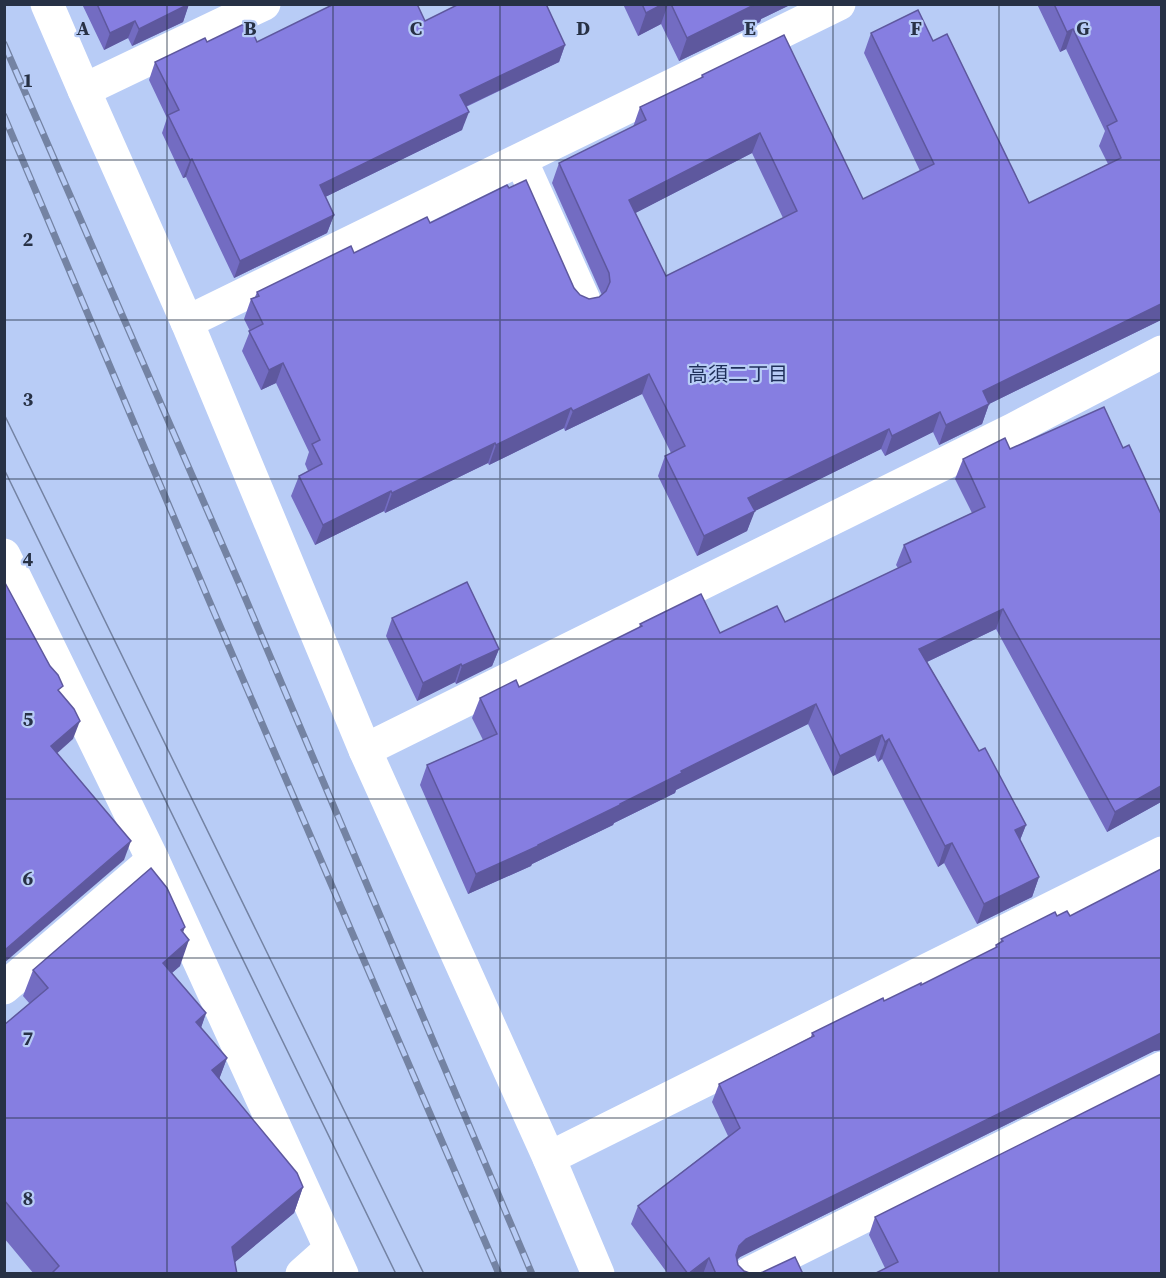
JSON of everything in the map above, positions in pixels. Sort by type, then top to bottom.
[{"type":"street","points":[[47,4],[187,322],[365,750],[549,1158],[598,1274]]},
{"type":"street","points":[[84,90],[264,4]]},
{"type":"street","points":[[187,322],[839,4]]},
{"type":"street","points":[[521,160],[584,300]]},
{"type":"street","points":[[365,750],[1014,429],[1161,352]]},
{"type":"street","points":[[4,555],[153,860],[336,1261],[302,1274]]},
{"type":"street","points":[[549,1158],[1161,853]]},
{"type":"street","points":[[4,988],[153,860]]},
{"type":"street","points":[[748,1274],[1161,1068]]},
{"type":"building","points":[[97,4],[189,4],[139,29],[135,21],[110,33]]},
{"type":"building","points":[[334,4],[417,4],[425,21],[459,4],[546,4],[565,45],[460,95],[469,112],[320,185],[334,215],[240,261],[192,159],[190,160],[168,115],[179,110],[155,62],[205,38],[207,42],[248,22],[257,42]]},
{"type":"building","points":[[642,4],[663,4],[646,13]]},
{"type":"building","points":[[671,4],[756,4],[687,38]]},
{"type":"building","points":[[1054,4],[1161,4],[1161,304],[983,391],[989,404],[946,425],[940,412],[892,436],[889,429],[748,498],[755,511],[704,536],[665,456],[685,446],[649,374],[573,411],[571,408],[392,493],[391,491],[323,525],[299,476],[322,464],[312,444],[320,440],[283,363],[269,370],[249,331],[263,324],[251,299],[259,296],[257,292],[351,246],[354,253],[427,217],[430,223],[507,185],[509,188],[526,180],[574,288],[580,295],[589,299],[599,297],[606,291],[610,282],[609,273],[559,163],[646,120],[640,107],[784,35],[863,199],[934,164],[871,33],[918,10],[933,41],[947,34],[1029,203],[1121,158],[1107,126],[1117,121],[1073,29],[1067,32]],"holes":[[[760,133],[797,211],[666,276],[629,200]]]},
{"type":"building","points":[[1104,407],[1123,448],[1129,445],[1161,514],[1161,786],[1115,812],[1003,609],[919,649],[979,751],[985,748],[1026,825],[1015,830],[1039,877],[984,904],[952,843],[945,846],[889,739],[885,742],[882,735],[840,756],[816,704],[538,846],[476,874],[427,765],[497,734],[480,698],[516,680],[519,687],[701,594],[720,633],[777,606],[785,622],[911,562],[904,545],[985,507],[963,459],[1005,438],[1010,449]]},
{"type":"building","points":[[4,581],[50,666],[58,675],[63,686],[58,690],[74,709],[80,721],[51,746],[131,841],[6,949],[4,947]]},
{"type":"building","points":[[467,582],[499,649],[462,666],[461,664],[423,683],[392,618]]},
{"type":"building","points":[[151,868],[167,888],[185,927],[181,930],[189,940],[163,963],[206,1013],[196,1022],[227,1058],[212,1070],[297,1173],[303,1187],[232,1247],[237,1274],[51,1274],[59,1266],[4,1200],[4,1025],[48,988],[33,970]]},
{"type":"building","points":[[1161,869],[1161,1033],[746,1239],[739,1246],[736,1255],[738,1265],[744,1271],[752,1274],[716,1274],[709,1258],[688,1274],[638,1206],[740,1128],[719,1084],[814,1036],[812,1033],[883,998],[884,1001],[921,983],[921,985],[997,947],[996,945],[1003,941],[1001,939],[1055,912],[1057,916],[1067,911],[1070,916]]},
{"type":"building","points":[[1161,1074],[1161,1274],[874,1274],[898,1262],[875,1217]]},
{"type":"building","points":[[795,1257],[803,1274],[758,1274],[763,1272]]},
{"type":"tram line","points":[[4,414],[424,1274]]},
{"type":"tram line","points":[[4,469],[396,1274]]},
{"type":"railway","points":[[4,44],[239,583],[532,1274]]},
{"type":"railway","points":[[4,116],[208,598],[499,1274]]},
{"type":"district","name":"高須二丁目","points":[[738,374]]}]
